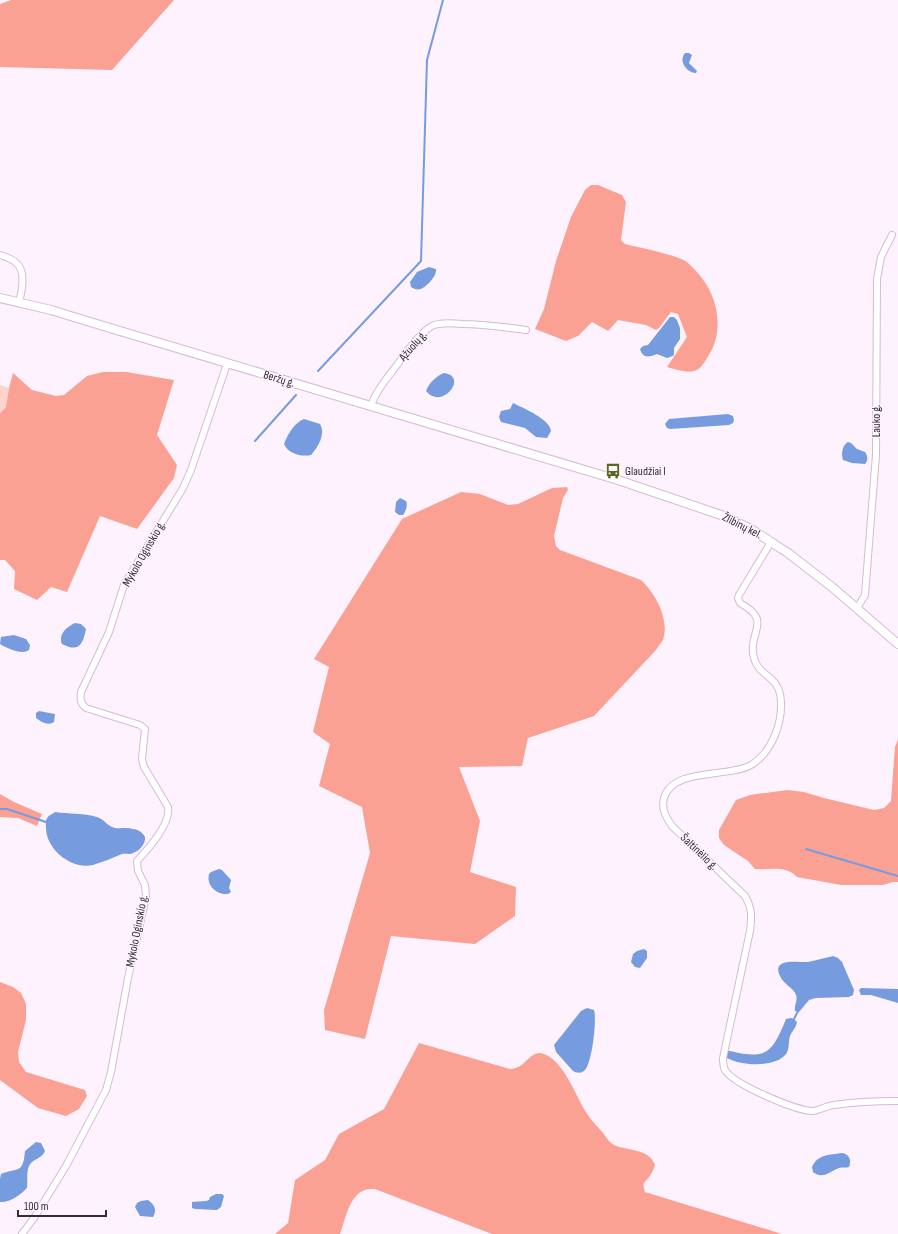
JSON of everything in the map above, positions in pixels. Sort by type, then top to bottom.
[{"type":"main road","name":"Beržų g.","points":[[0,298],[100,324],[227,364],[558,462]]},
{"type":"main road","name":"Žlibinų kel.","points":[[558,462],[618,480],[710,511],[737,522],[771,542],[809,569],[898,644]]},
{"type":"street","name":"Lauko g.","points":[[857,608],[865,595],[874,485],[876,435],[877,279],[881,256],[892,235]]},
{"type":"street","points":[[0,255],[15,262],[21,271],[22,286],[19,302]]},
{"type":"street","name":"Ąžuolų g.","points":[[371,406],[375,396],[408,350],[428,329],[434,325],[446,323],[493,325],[526,330]]},
{"type":"street","name":"Mykolo Oginskio g.","points":[[22,1234],[34,1218],[66,1166],[106,1090],[111,1072],[128,978],[146,897],[145,885],[138,871],[137,861],[157,838],[169,812],[168,807],[144,767],[142,760],[145,729],[140,725],[86,708],[81,704],[81,692],[109,632],[124,584],[183,488],[191,470],[227,364]]},
{"type":"street","name":"Šaltinėlio g.","points":[[771,542],[738,598],[740,603],[753,611],[756,616],[757,628],[753,649],[755,663],[759,669],[776,683],[781,696],[781,713],[773,740],[768,750],[751,765],[729,772],[690,777],[676,783],[670,788],[665,796],[663,803],[664,813],[672,826],[745,896],[752,910],[750,931],[723,1058],[724,1069],[727,1073],[743,1084],[777,1101],[805,1110],[818,1110],[829,1106],[847,1104],[898,1101]]},
{"type":"shaded area","points":[[11,0],[174,0],[112,70],[0,67],[0,4]]},
{"type":"shaded area","points":[[591,185],[598,185],[622,195],[626,202],[621,240],[625,244],[666,254],[687,262],[704,280],[710,290],[717,313],[718,325],[713,347],[705,362],[698,369],[688,372],[667,367],[687,337],[678,314],[671,312],[656,330],[646,325],[618,320],[608,331],[592,322],[578,336],[566,341],[535,329],[544,309],[556,261],[571,217],[585,190]]},
{"type":"shaded area","points":[[103,372],[126,372],[174,380],[157,435],[177,465],[174,478],[137,529],[100,516],[67,592],[51,587],[37,600],[14,589],[15,571],[5,560],[0,560],[0,413],[6,407],[13,373],[32,390],[56,396],[64,395],[87,376]]},
{"type":"shaded area","points":[[0,385],[9,388],[6,407],[0,413]]},
{"type":"shaded area","points":[[567,487],[568,490],[563,498],[554,536],[556,546],[560,550],[641,580],[656,599],[663,615],[665,632],[663,640],[656,650],[594,716],[528,738],[522,766],[459,767],[480,821],[470,872],[516,887],[515,916],[475,944],[391,936],[365,1039],[325,1030],[324,1010],[370,853],[362,807],[319,786],[330,744],[313,732],[329,667],[314,659],[402,519],[461,492],[480,494],[508,505],[518,504],[552,488]]},
{"type":"shaded area","points":[[898,739],[898,882],[883,885],[841,885],[797,877],[793,873],[783,869],[755,869],[748,861],[724,845],[719,838],[719,830],[736,800],[750,795],[787,790],[804,792],[874,810],[884,808],[891,801],[895,747]]},
{"type":"shaded area","points":[[0,794],[14,802],[42,814],[37,826],[18,818],[0,817]]},
{"type":"shaded area","points":[[0,982],[13,987],[21,993],[26,1004],[26,1020],[18,1052],[19,1062],[26,1072],[85,1090],[87,1096],[79,1109],[66,1116],[38,1108],[0,1080]]},
{"type":"shaded area","points":[[419,1043],[510,1069],[516,1068],[537,1053],[544,1054],[557,1063],[563,1070],[586,1112],[614,1145],[643,1153],[652,1160],[655,1165],[652,1173],[644,1184],[645,1192],[782,1234],[492,1234],[375,1189],[368,1189],[355,1197],[351,1203],[340,1234],[275,1234],[288,1223],[295,1180],[325,1160],[339,1134],[384,1109]]},
{"type":"water","points":[[685,53],[692,55],[689,63],[697,71],[696,73],[690,71],[684,66],[682,60]]},
{"type":"water","points":[[429,267],[436,269],[436,272],[426,286],[421,289],[411,287],[410,282],[417,272]]},
{"type":"water","points":[[670,317],[674,317],[677,320],[680,328],[680,339],[674,348],[673,356],[667,358],[657,354],[645,356],[640,349],[643,346],[648,345]]},
{"type":"water","points":[[444,373],[451,375],[454,380],[454,385],[445,395],[439,397],[432,396],[426,391],[427,388],[436,378]]},
{"type":"water","points":[[513,403],[535,414],[546,422],[551,431],[547,438],[536,437],[525,428],[501,422],[499,417],[501,411],[510,409]]},
{"type":"water","points":[[728,414],[733,416],[734,420],[733,423],[729,425],[670,429],[667,428],[665,424],[669,419]]},
{"type":"water","points":[[304,419],[320,424],[322,428],[322,436],[311,455],[304,456],[292,452],[284,444],[292,429]]},
{"type":"water","points":[[848,442],[857,449],[865,452],[867,455],[867,461],[865,464],[852,463],[843,460],[842,450],[844,445]]},
{"type":"water","points":[[400,498],[407,503],[403,515],[399,515],[395,512],[396,502]]},
{"type":"water","points":[[75,623],[81,624],[86,629],[82,643],[79,646],[72,648],[62,644],[61,637],[69,627]]},
{"type":"water","points":[[14,635],[26,639],[30,645],[29,650],[19,652],[0,644],[1,637]]},
{"type":"water","points":[[39,711],[55,714],[54,722],[47,724],[36,718],[36,713]]},
{"type":"water","points":[[55,812],[82,814],[99,818],[115,828],[137,830],[145,837],[145,840],[140,849],[132,854],[122,854],[93,865],[85,866],[77,864],[62,857],[47,837],[46,820]]},
{"type":"water","points":[[219,869],[222,870],[231,880],[229,888],[231,892],[228,894],[216,891],[209,882],[209,874]]},
{"type":"water","points":[[644,949],[647,951],[647,958],[640,968],[635,967],[631,962],[633,954]]},
{"type":"water","points":[[833,956],[842,962],[854,990],[853,995],[849,997],[816,998],[809,1000],[799,1012],[795,1011],[797,999],[796,995],[793,990],[781,979],[778,970],[779,966],[787,962],[808,962]]},
{"type":"water","points":[[861,988],[898,989],[898,1003],[871,995],[861,995],[859,990]]},
{"type":"water","points":[[587,1008],[594,1010],[595,1015],[593,1041],[588,1066],[584,1071],[578,1073],[573,1071],[556,1052],[554,1045],[581,1011]]},
{"type":"water","points":[[791,1018],[797,1022],[790,1036],[787,1052],[781,1059],[766,1064],[749,1064],[733,1061],[727,1058],[727,1051],[752,1055],[767,1051],[777,1040],[786,1019]]},
{"type":"water","points":[[36,1142],[41,1143],[45,1151],[29,1166],[27,1188],[11,1200],[0,1202],[1,1174],[21,1167],[25,1151]]},
{"type":"water","points":[[842,1153],[849,1158],[849,1167],[839,1168],[823,1175],[813,1172],[812,1167],[814,1163],[821,1157]]},
{"type":"water","points":[[216,1194],[222,1194],[224,1196],[221,1207],[217,1210],[192,1208],[192,1202],[209,1200],[210,1197]]},
{"type":"water","points":[[148,1200],[155,1208],[153,1217],[140,1216],[135,1207],[137,1203]]},
{"type":"waterway","points":[[318,371],[421,261],[427,60],[443,0]]},
{"type":"waterway","points":[[255,441],[296,395]]},
{"type":"waterway","points":[[0,809],[7,809],[46,822]]},
{"type":"waterway","points":[[806,849],[898,876]]},
{"type":"waterway","points":[[793,1021],[798,1011]]},
{"type":"place","name":"Glaudžiai I","points":[[613,471]]}]
